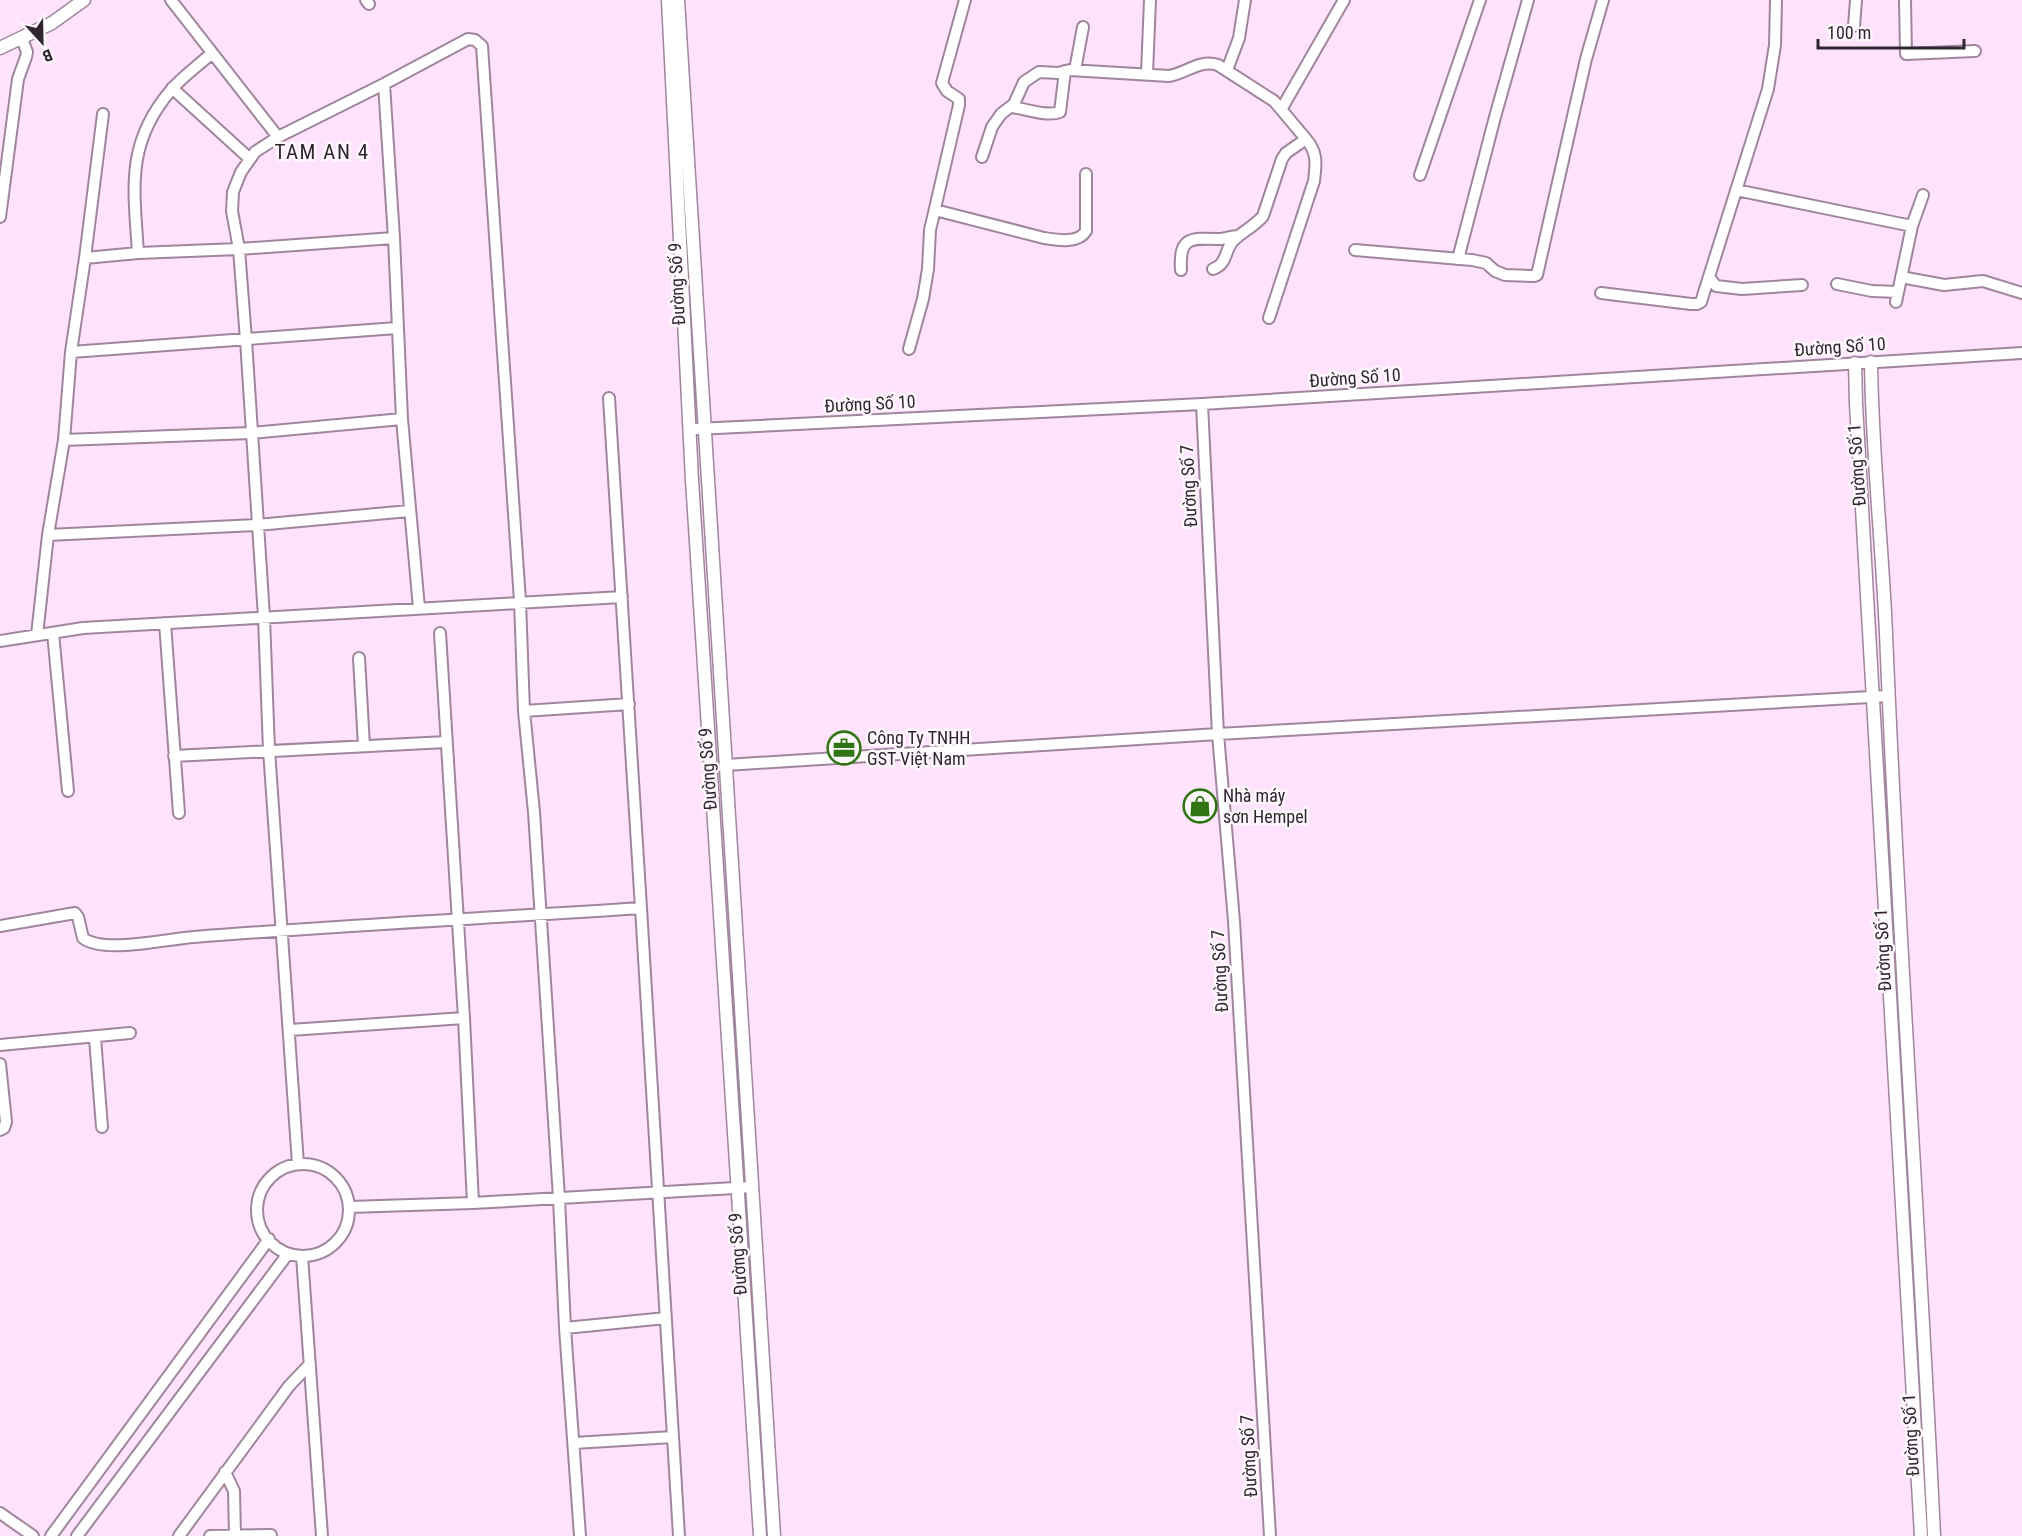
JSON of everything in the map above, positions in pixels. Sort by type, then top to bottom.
[{"type":"street","points":[[0,48],[52,23],[84,0]]},
{"type":"street","points":[[171,0],[278,136]]},
{"type":"street","name":"Đường Số 9","points":[[668,0],[689,429],[760,1536]]},
{"type":"street","name":"Đường Số 9","points":[[678,0],[774,1536]]},
{"type":"street","points":[[909,349],[923,299],[928,269],[930,231],[959,105],[959,99],[942,83],[965,0]]},
{"type":"street","points":[[1147,73],[1150,0]]},
{"type":"street","points":[[1227,70],[1239,38],[1245,0]]},
{"type":"street","points":[[1282,108],[1344,0]]},
{"type":"street","points":[[1420,175],[1480,0]]},
{"type":"street","points":[[1458,259],[1528,0]]},
{"type":"street","points":[[1355,250],[1486,263],[1495,271],[1505,275],[1534,276],[1539,272],[1586,59],[1603,0]]},
{"type":"street","points":[[1601,292],[1697,304],[1701,302],[1768,89],[1775,45],[1776,0]]},
{"type":"street","points":[[1854,26],[1856,0]]},
{"type":"street","points":[[1905,0],[1906,54],[1975,51]]},
{"type":"street","points":[[1012,107],[1057,114],[1060,112],[1083,27]]},
{"type":"street","points":[[0,217],[18,80],[27,52],[22,39]]},
{"type":"street","points":[[298,1164],[269,750],[264,617],[246,340],[232,192],[241,172],[255,152],[278,136],[384,84],[468,39],[475,40],[482,46],[580,1536]]},
{"type":"street","points":[[138,253],[135,180],[138,147],[156,109],[172,88],[212,53]]},
{"type":"street","points":[[982,158],[992,127],[1001,114],[1012,107],[1023,82],[1039,72],[1147,73],[1169,76],[1177,75],[1202,63],[1211,63],[1227,70],[1282,108],[1314,150],[1317,160],[1314,181],[1269,318]]},
{"type":"street","points":[[384,84],[402,419],[419,608]]},
{"type":"street","points":[[172,88],[250,159]]},
{"type":"street","points":[[37,635],[48,535],[64,440],[71,352],[103,114]]},
{"type":"street","points":[[1213,269],[1222,264],[1229,247],[1238,236],[1263,216],[1277,170],[1286,153],[1306,139]]},
{"type":"street","points":[[935,210],[1044,238],[1059,240],[1077,238],[1086,231],[1086,174]]},
{"type":"street","points":[[1736,190],[1912,226]]},
{"type":"street","points":[[1837,284],[1897,297],[1912,226],[1923,195]]},
{"type":"street","points":[[1181,270],[1181,250],[1187,241],[1198,238],[1221,239],[1238,236]]},
{"type":"street","points":[[85,258],[394,238]]},
{"type":"street","points":[[1708,277],[1716,286],[1742,289],[1802,285]]},
{"type":"street","points":[[1901,277],[1944,285],[1983,281],[2022,293]]},
{"type":"street","points":[[71,352],[398,328]]},
{"type":"street","name":"Đường Số 10","points":[[689,429],[1202,404],[2022,353]]},
{"type":"street","name":"Đường Số 1","points":[[1871,362],[1871,406],[1886,630],[1901,956],[1934,1536]]},
{"type":"street","name":"Đường Số 1","points":[[1855,363],[1921,1536]]},
{"type":"street","points":[[609,398],[679,1536]]},
{"type":"street","name":"Đường Số 7","points":[[1202,404],[1218,734],[1234,921],[1270,1536]]},
{"type":"street","points":[[64,440],[251,433],[402,419]]},
{"type":"street","points":[[48,535],[257,525],[409,511]]},
{"type":"street","points":[[0,641],[83,628],[520,601],[622,597]]},
{"type":"street","points":[[165,623],[179,813]]},
{"type":"street","points":[[53,633],[68,791]]},
{"type":"street","points":[[440,633],[473,1203]]},
{"type":"street","points":[[359,658],[364,746]]},
{"type":"street","points":[[726,765],[1888,696]]},
{"type":"street","points":[[524,711],[629,704]]},
{"type":"street","points":[[174,756],[446,742]]},
{"type":"street","points":[[0,926],[75,913],[83,938],[89,942],[110,947],[283,930],[641,908]]},
{"type":"street","points":[[290,1030],[464,1018]]},
{"type":"street","points":[[0,1045],[130,1033]]},
{"type":"street","points":[[95,1038],[102,1127]]},
{"type":"street","points":[[0,1064],[6,1122],[4,1128],[0,1130]]},
{"type":"street","points":[[298,1164],[315,1165],[336,1177],[345,1191],[349,1207],[344,1231],[333,1244],[319,1253],[302,1256],[287,1255],[271,1244],[261,1231],[257,1215],[260,1191],[276,1173],[298,1164]]},
{"type":"street","points":[[349,1207],[473,1203],[752,1187]]},
{"type":"street","points":[[51,1536],[269,1239]]},
{"type":"street","points":[[77,1536],[287,1255]]},
{"type":"street","points":[[302,1256],[322,1536]]},
{"type":"street","points":[[565,1328],[666,1318]]},
{"type":"street","points":[[178,1536],[289,1386],[310,1364]]},
{"type":"street","points":[[574,1443],[673,1437]]},
{"type":"street","points":[[225,1472],[234,1491],[235,1535]]},
{"type":"street","points":[[0,1513],[33,1536]]},
{"type":"street","points":[[210,1536],[271,1535]]},
{"type":"place","name":"Công Ty TNHH GST Việt Nam","points":[[844,748]]},
{"type":"place","name":"Nhà máy sơn Hempel","points":[[1200,806]]},
{"type":"district","name":"TAM AN 4","points":[[322,152]]}]
